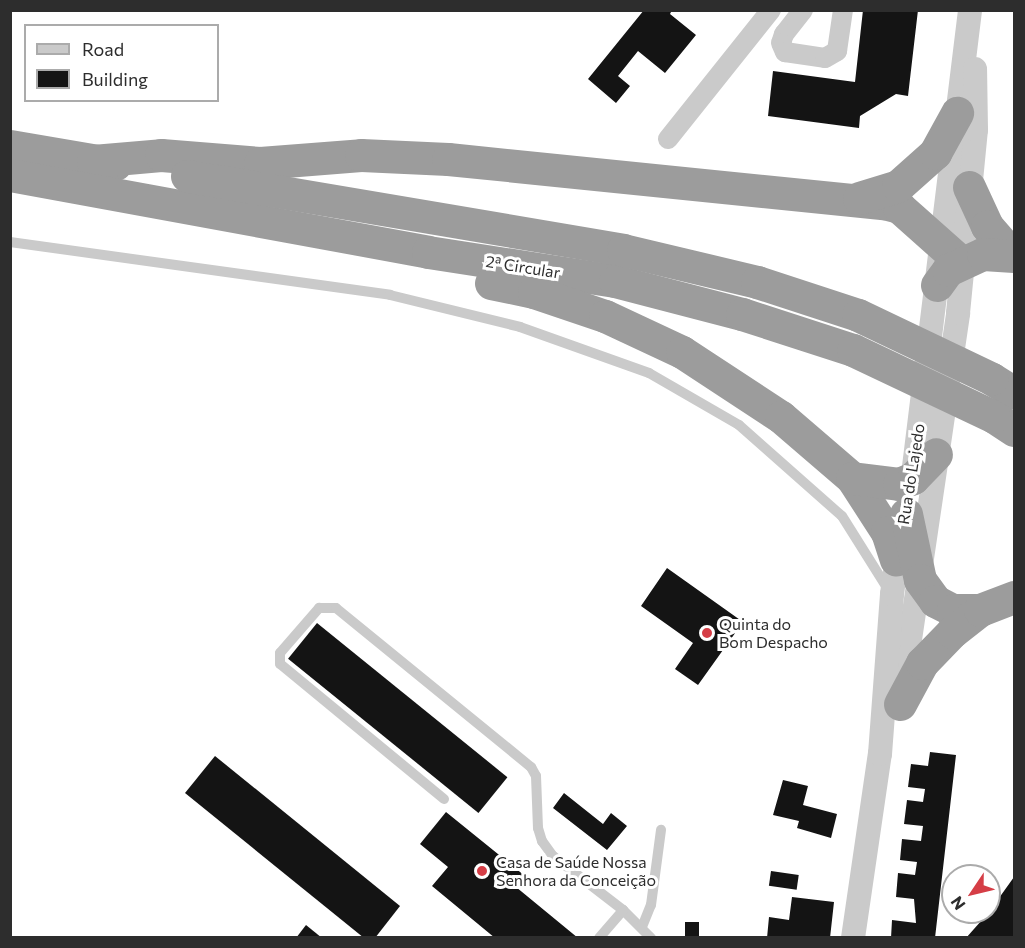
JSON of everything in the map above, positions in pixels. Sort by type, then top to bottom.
[{"type":"highway","points":[[851,201],[898,186],[935,153],[957,113]]},
{"type":"highway","name":"2ª Circular","points":[[10,146],[623,250],[757,282],[858,315],[1004,405]]},
{"type":"highway","points":[[93,161],[161,155],[260,163],[361,155],[447,159],[899,207],[952,254],[1013,256]]},
{"type":"highway","name":"2ª Circular","points":[[10,176],[428,252],[615,281],[742,314],[853,350],[1004,405]]},
{"type":"highway","points":[[969,188],[987,226],[1013,256]]},
{"type":"highway","points":[[428,252],[470,278],[534,292],[605,316],[682,352],[781,417],[852,478],[887,532],[903,578],[936,601],[953,610],[980,610],[1014,597]]},
{"type":"highway","points":[[937,285],[948,270],[952,254]]},
{"type":"highway","points":[[852,478],[885,484],[913,478],[936,454]]},
{"type":"highway","points":[[903,578],[906,514]]},
{"type":"highway","points":[[900,704],[922,663],[980,610]]},
{"type":"street","points":[[668,139],[771,10]]},
{"type":"street","points":[[802,10],[784,34],[781,43],[785,52],[825,58],[837,51],[843,10]]},
{"type":"street","points":[[853,938],[903,578],[936,454],[952,254],[957,113],[972,10]]},
{"type":"street","points":[[952,254],[969,188],[975,129],[972,10]]},
{"type":"street","name":"Rua do Lajedo","points":[[906,514],[913,478],[937,285]]},
{"type":"street","points":[[880,754],[900,704],[903,578]]},
{"type":"lane","points":[[10,242],[390,295],[520,327],[649,373],[739,425],[842,516],[903,578]]},
{"type":"lane","points":[[444,799],[280,664],[280,653],[319,608],[336,608],[531,767],[536,776],[538,828],[542,841],[553,856],[623,910],[651,938]]},
{"type":"lane","points":[[642,927],[651,905],[661,830]]},
{"type":"lane","points":[[599,938],[623,910]]},
{"type":"building","points":[[644,10],[672,10],[670,14],[696,35],[665,73],[638,51],[618,76],[630,86],[616,103],[588,79]]},
{"type":"building","points":[[863,10],[918,10],[908,96],[896,94],[860,116],[859,128],[768,116],[773,71],[855,82]]},
{"type":"building","name":"Quinta do Bom Despacho","points":[[667,568],[743,622],[698,685],[675,669],[693,643],[641,606]]},
{"type":"building","points":[[317,623],[507,777],[478,813],[288,659]]},
{"type":"building","points":[[930,752],[956,755],[943,864],[941,864],[935,938],[891,938],[892,920],[916,923],[914,899],[896,897],[898,873],[915,875],[917,862],[900,860],[902,839],[921,841],[923,826],[904,824],[907,800],[923,802],[925,789],[908,787],[911,764],[928,766]]},
{"type":"building","points":[[215,756],[400,906],[375,938],[364,938],[185,793]]},
{"type":"building","points":[[783,780],[808,786],[803,805],[837,814],[831,838],[797,828],[799,821],[773,815]]},
{"type":"building","points":[[564,793],[603,824],[611,813],[627,826],[607,850],[553,808]]},
{"type":"building","name":"Casa de Saúde Nossa Senhora da Conceição","points":[[446,812],[525,876],[516,887],[578,938],[495,938],[432,886],[448,867],[420,844]]},
{"type":"building","points":[[771,871],[799,875],[797,890],[769,886]]},
{"type":"building","points":[[1014,877],[1014,938],[966,938],[978,924],[1001,924],[1001,895]]},
{"type":"building","points":[[792,897],[834,902],[830,938],[767,938],[769,917],[789,920]]},
{"type":"building","points":[[685,922],[699,922],[699,938],[685,938]]},
{"type":"building","points":[[306,925],[322,938],[296,938]]},
{"type":"place","name":"Quinta do Bom Despacho","points":[[707,633]]},
{"type":"place","name":"Casa de Saúde Nossa Senhora da Conceição","points":[[482,871]]}]
